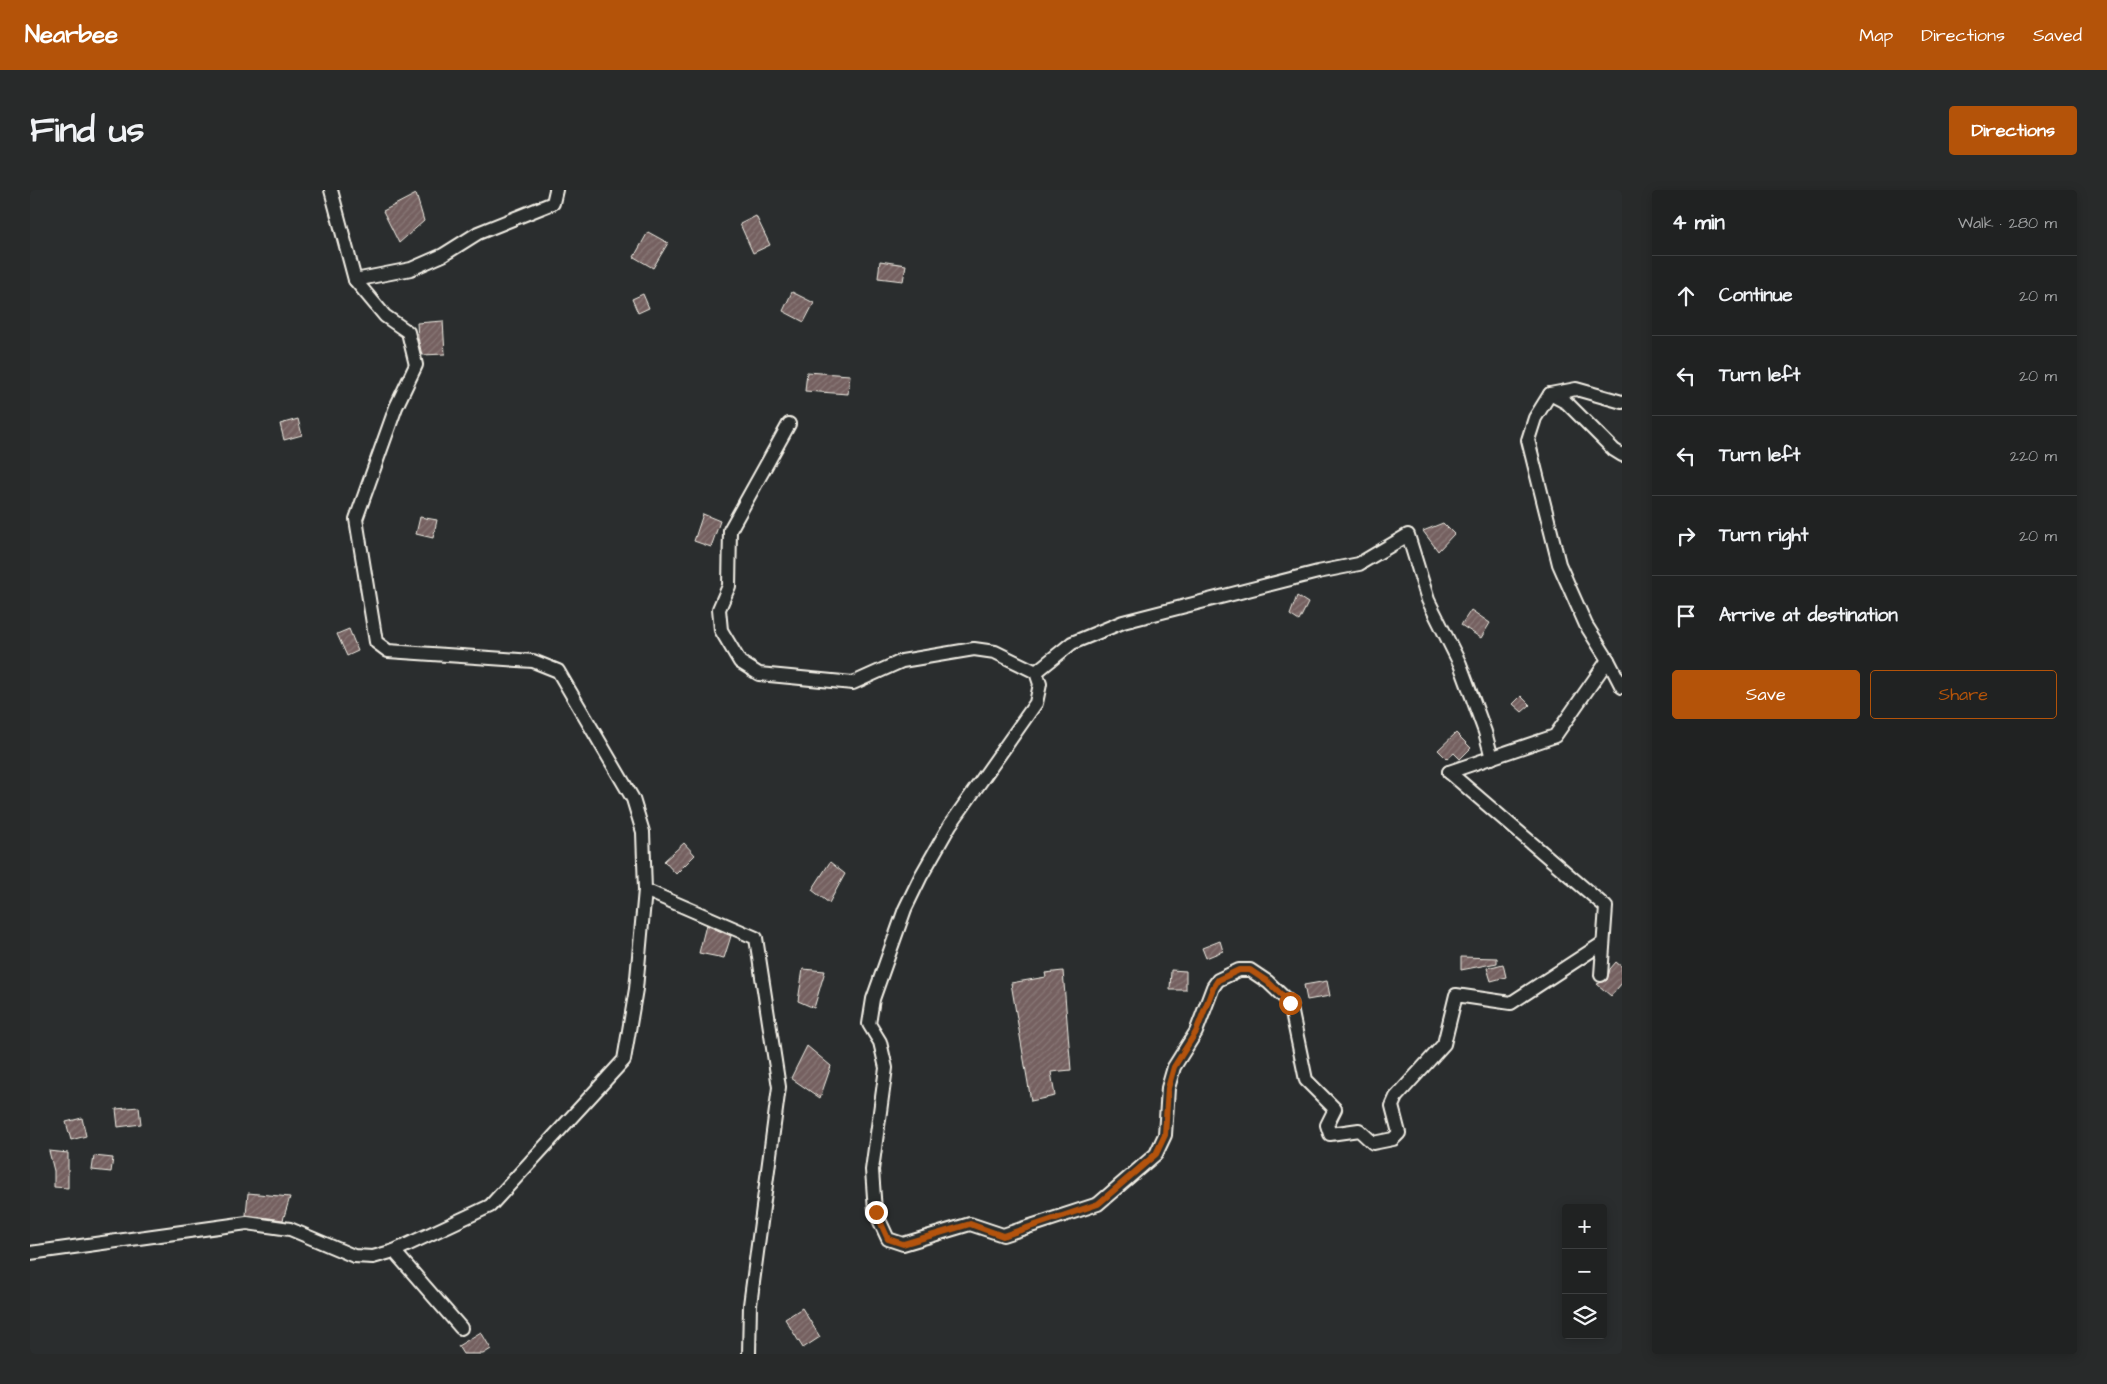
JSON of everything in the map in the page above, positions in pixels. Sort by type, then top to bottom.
[{"type":"street","points":[[30,1253],[247,1223],[290,1230],[354,1256],[372,1257],[394,1250],[490,1206],[624,1060],[636,989],[645,890],[643,832],[633,800],[558,671],[533,661],[388,651],[376,642],[356,519],[396,407],[416,365],[408,332],[385,316],[355,280],[331,190]]},
{"type":"street","points":[[355,280],[411,269],[443,255],[478,233],[553,203],[556,190]]},
{"type":"street","points":[[1622,402],[1576,389],[1550,394],[1535,418],[1528,440],[1559,564],[1586,625],[1622,687]]},
{"type":"street","points":[[1550,394],[1567,403],[1622,456]]},
{"type":"street","points":[[789,424],[730,530],[728,586],[719,609],[721,630],[740,662],[760,674],[853,683],[902,660],[974,649],[995,652],[1036,672],[1040,684],[1036,703],[950,825],[922,876],[905,909],[874,999],[869,1024],[880,1042],[886,1068],[872,1170],[876,1212],[888,1239],[903,1244],[970,1224],[1003,1236],[1098,1204],[1156,1154],[1165,1135],[1168,1088],[1174,1067],[1196,1032],[1218,980],[1239,970],[1250,970],[1268,982],[1290,1003],[1306,1080],[1335,1109],[1327,1125],[1330,1134],[1359,1130],[1373,1143],[1393,1139],[1399,1133],[1392,1106],[1396,1097],[1444,1044],[1456,995],[1511,1003],[1603,943]]},
{"type":"street","points":[[1036,672],[1072,644],[1123,622],[1318,572],[1359,564],[1408,535],[1428,600],[1460,664],[1485,732],[1492,758]]},
{"type":"street","points":[[1601,975],[1606,907],[1449,772],[1555,736],[1608,660]]},
{"type":"street","points":[[645,890],[756,938],[779,1087],[750,1305],[749,1354]]},
{"type":"street","points":[[394,1250],[460,1328]]},
{"type":"building","points":[[416,194],[424,221],[399,243],[383,211]]},
{"type":"building","points":[[756,216],[770,245],[753,253],[740,224]]},
{"type":"building","points":[[648,232],[668,243],[653,268],[634,257]]},
{"type":"building","points":[[880,261],[906,265],[903,281],[878,278]]},
{"type":"building","points":[[792,292],[814,303],[804,322],[783,311]]},
{"type":"building","points":[[643,294],[649,308],[638,313],[632,299]]},
{"type":"building","points":[[443,321],[445,354],[422,355],[417,323]]},
{"type":"building","points":[[807,372],[850,375],[848,394],[805,391]]},
{"type":"building","points":[[298,419],[302,435],[284,440],[280,424]]},
{"type":"building","points":[[703,514],[720,521],[711,547],[694,541]]},
{"type":"building","points":[[420,517],[437,520],[433,538],[416,534]]},
{"type":"building","points":[[1443,523],[1454,534],[1438,551],[1423,531]]},
{"type":"building","points":[[1297,596],[1308,603],[1299,621],[1290,615]]},
{"type":"building","points":[[1471,610],[1490,623],[1481,638],[1461,625]]},
{"type":"building","points":[[349,629],[358,651],[347,656],[337,634]]},
{"type":"building","points":[[1521,696],[1530,705],[1522,712],[1513,704]]},
{"type":"building","points":[[1456,733],[1471,748],[1460,759],[1454,753],[1447,759],[1438,750]]},
{"type":"building","points":[[684,843],[695,855],[676,874],[664,861]]},
{"type":"building","points":[[830,862],[845,874],[829,903],[812,890]]},
{"type":"building","points":[[706,925],[731,936],[724,958],[699,953]]},
{"type":"building","points":[[1220,941],[1223,951],[1206,958],[1202,948]]},
{"type":"building","points":[[1461,957],[1497,958],[1497,963],[1461,970]]},
{"type":"building","points":[[1616,962],[1622,967],[1622,983],[1611,996],[1597,984],[1607,980],[1610,969]]},
{"type":"building","points":[[1503,964],[1506,977],[1491,981],[1487,968]]},
{"type":"building","points":[[803,969],[825,971],[814,1008],[798,1001]]},
{"type":"building","points":[[1171,970],[1186,971],[1186,990],[1170,990]]},
{"type":"building","points":[[1063,971],[1071,1070],[1051,1072],[1055,1096],[1031,1101],[1011,983],[1046,977],[1045,973]]},
{"type":"building","points":[[1327,981],[1330,996],[1307,1000],[1304,985]]},
{"type":"building","points":[[807,1046],[831,1066],[820,1098],[791,1078]]},
{"type":"building","points":[[139,1107],[141,1124],[118,1127],[116,1109]]},
{"type":"building","points":[[82,1118],[86,1136],[71,1140],[66,1122]]},
{"type":"building","points":[[49,1151],[68,1153],[68,1188],[54,1187],[54,1171]]},
{"type":"building","points":[[94,1156],[113,1158],[111,1172],[92,1170]]},
{"type":"building","points":[[248,1193],[290,1197],[283,1220],[246,1215]]},
{"type":"building","points":[[802,1308],[820,1337],[803,1348],[785,1319]]},
{"type":"building","points":[[481,1332],[491,1349],[483,1354],[463,1354],[458,1346]]},
{"type":"route","points":[[876,1212],[888,1239],[903,1244],[970,1224],[1003,1236],[1098,1204],[1156,1154],[1165,1135],[1168,1088],[1174,1067],[1196,1032],[1218,980],[1239,970],[1250,970],[1268,982],[1290,1003]]}]
